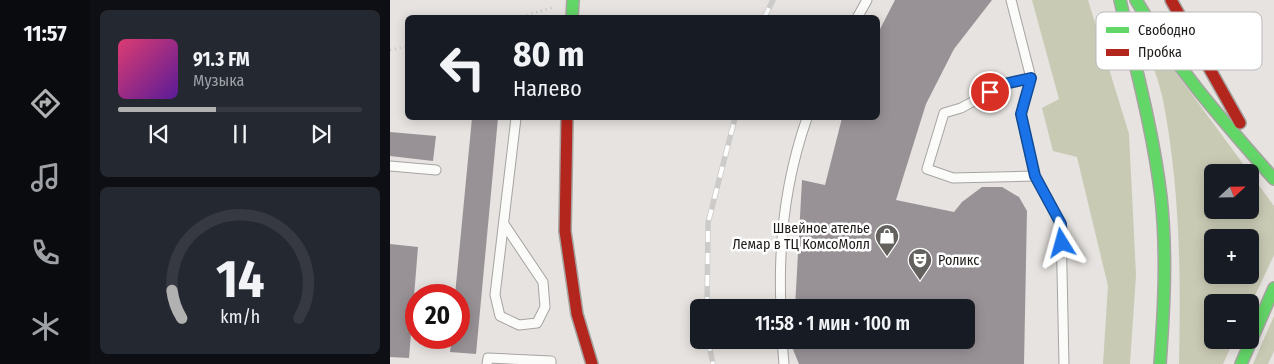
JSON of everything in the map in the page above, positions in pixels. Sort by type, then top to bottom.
[{"type":"main road","points":[[1136,0],[1143,12]]},
{"type":"main road","points":[[1172,0],[1179,12]]},
{"type":"main road","points":[[572,15],[573,1]]},
{"type":"main road","points":[[1136,70],[1145,100],[1159,176],[1165,287],[1160,364]]},
{"type":"main road","points":[[1183,70],[1210,107],[1274,179]]},
{"type":"main road","points":[[1211,70],[1264,166]]},
{"type":"main road","points":[[566,120],[566,231],[577,314],[592,364]]},
{"type":"main road","points":[[1241,364],[1274,288]]},
{"type":"lane","points":[[859,15],[867,0]]},
{"type":"lane","points":[[1011,0],[1031,78],[1021,114],[1035,176],[1061,224],[1064,364]]},
{"type":"lane","points":[[1031,78],[1004,84],[961,108],[944,113],[927,170],[953,178],[1035,176]]},
{"type":"lane","points":[[504,224],[543,282],[544,307],[537,323],[519,325],[500,316],[495,295],[516,120]]},
{"type":"lane","points":[[781,299],[779,266],[790,176],[806,120]]},
{"type":"lane","points":[[390,166],[436,170]]},
{"type":"lane","points":[[783,349],[784,364]]},
{"type":"lane","points":[[487,364],[488,358],[551,361],[551,364]]},
{"type":"path","points":[[527,15],[573,1]]},
{"type":"path","points":[[390,50],[405,47]]},
{"type":"green space","points":[[1032,0],[1088,0],[1096,26],[1096,70],[1109,70],[1129,134],[1136,275],[1130,364],[1103,364],[1108,286],[1077,157],[1053,151],[1042,108],[1059,99]]},
{"type":"green space","points":[[1154,70],[1174,70],[1243,164],[1204,164],[1204,219],[1259,219],[1259,185],[1274,206],[1274,255],[1256,294],[1204,294],[1204,349],[1230,349],[1223,364],[1179,364],[1180,298],[1176,199],[1169,133],[1163,100]]},
{"type":"green space","points":[[1274,316],[1274,351],[1268,364],[1253,364]]},
{"type":"building","points":[[895,0],[992,0],[954,49],[926,104],[896,200],[954,212],[962,202],[982,187],[1002,187],[1019,197],[1027,211],[1024,364],[799,364],[793,349],[975,349],[975,299],[795,299],[802,180],[825,185],[841,120],[880,120],[880,29]]},
{"type":"building","points":[[472,120],[498,120],[476,354],[450,352],[450,349],[470,349],[470,284],[456,284]]},
{"type":"building","points":[[390,132],[436,136],[433,161],[390,156]]},
{"type":"building","points":[[390,244],[418,247],[415,284],[405,284],[405,349],[410,349],[409,358],[390,357]]},
{"type":"railway","points":[[766,15],[773,0]]},
{"type":"railway","points":[[707,299],[708,223],[734,120]]},
{"type":"railway","points":[[710,349],[713,364]]},
{"type":"traffic: fast","points":[[572,15],[573,0]]},
{"type":"traffic: fast","points":[[1120,0],[1123,12]]},
{"type":"traffic: fast","points":[[1136,0],[1144,12]]},
{"type":"traffic: fast","points":[[1136,70],[1158,172],[1161,197],[1164,281],[1160,364]]},
{"type":"traffic: fast","points":[[1182,70],[1218,115],[1274,179]]},
{"type":"traffic: fast","points":[[1241,364],[1274,288]]},
{"type":"traffic: jam","points":[[1171,0],[1178,12]]},
{"type":"traffic: jam","points":[[1210,70],[1240,123]]},
{"type":"traffic: jam","points":[[567,120],[565,231],[577,314],[592,364]]},
{"type":"place","name":"Швейное ателье Лемар в ТЦ КомсоМолл","points":[[887,257]]},
{"type":"place","name":"Роликс","points":[[920,281]]},
{"type":"route","points":[[990,92],[1004,84],[1031,78],[1021,114],[1035,176],[1061,224],[1062,243]]}]
